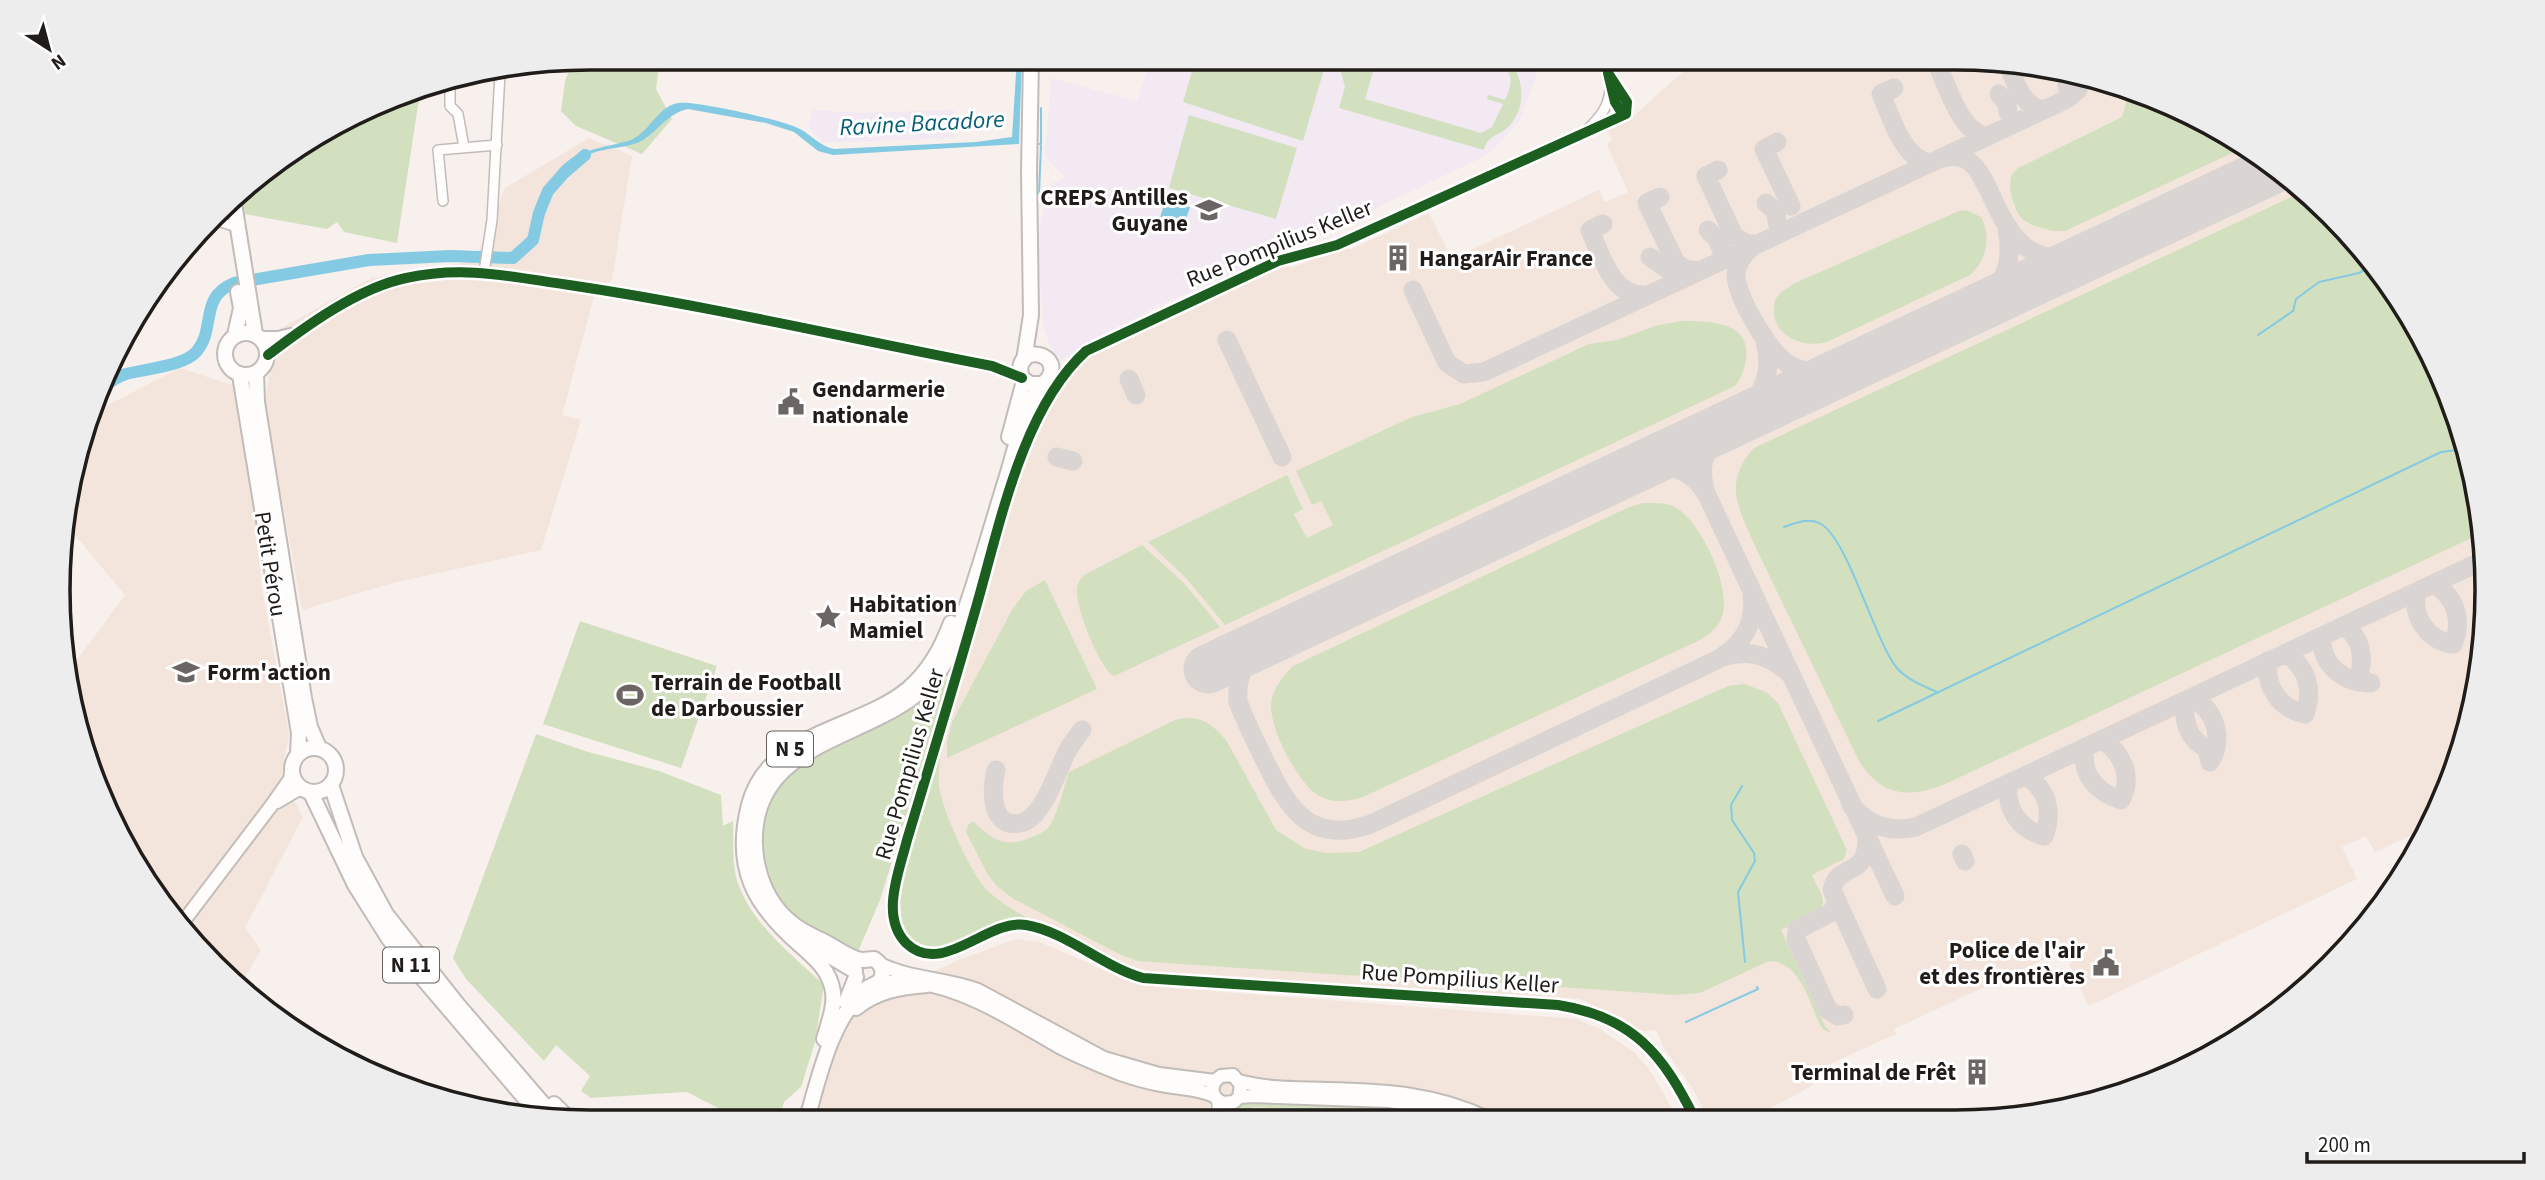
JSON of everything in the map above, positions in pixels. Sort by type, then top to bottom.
[{"type":"main road","points":[[1031,70],[1031,315],[1020,371],[1023,379],[1033,385],[1043,384],[1051,370],[1049,362],[1041,355],[1031,315]]},
{"type":"main road","points":[[226,224],[257,336]]},
{"type":"main road","points":[[235,335],[245,332],[257,336],[266,345],[268,355],[264,365],[256,373],[240,374],[231,369],[225,359],[225,348],[235,335],[241,308],[241,281]]},
{"type":"main road","points":[[1023,361],[1030,355],[1041,355]]},
{"type":"main road","name":"Petit Pérou","points":[[256,373],[257,402],[288,605],[307,713],[320,748]]},
{"type":"main road","name":"Petit Pérou","points":[[240,374],[299,733],[298,754]]},
{"type":"main road","name":"N 5","points":[[864,976],[786,931],[758,900],[747,875],[743,847],[753,794],[762,778],[790,750],[897,697],[917,681],[933,662],[950,625],[1006,450],[1023,379]]},
{"type":"main road","name":"N 5","points":[[864,976],[801,930],[775,906],[761,879],[755,847],[759,807],[771,784],[793,762],[902,706],[939,673],[961,622],[1024,419],[1043,384]]},
{"type":"main road","points":[[186,918],[290,779],[294,759],[298,754],[312,748],[320,748]]},
{"type":"main road","name":"N 11","points":[[320,748],[331,755],[336,766],[337,773],[331,785],[355,857],[381,905],[411,949],[547,1108]]},
{"type":"main road","name":"N 11","points":[[291,772],[297,786],[308,792],[355,885],[389,939],[532,1107]]},
{"type":"main road","points":[[271,806],[298,790],[326,790],[331,785]]},
{"type":"main road","points":[[786,931],[818,961],[830,981],[833,1004],[801,1110]]},
{"type":"main road","points":[[810,1110],[832,1040],[864,976],[870,958],[905,974],[950,981],[978,989],[1079,1046],[1113,1061],[1159,1074],[1215,1081]]},
{"type":"main road","points":[[818,1059],[831,1027],[864,976]]},
{"type":"main road","points":[[864,976],[927,985],[975,1000],[1099,1066],[1157,1085],[1203,1091],[1219,1100],[1234,1102],[1240,1097],[1242,1089],[1233,1075],[1225,1074],[1215,1081],[1212,1088],[1219,1100]]},
{"type":"main road","points":[[832,1040],[849,1015],[867,1000],[895,989],[927,985]]},
{"type":"main road","points":[[477,1026],[559,1109]]},
{"type":"main road","points":[[1239,1081],[1276,1087],[1392,1091],[1444,1101],[1467,1110]]},
{"type":"main road","points":[[1240,1097],[1388,1101],[1443,1110]]},
{"type":"street","points":[[1606,70],[1627,102],[1624,115]]},
{"type":"street","points":[[1608,73],[1610,86],[1624,115]]},
{"type":"street","points":[[485,267],[489,252],[500,78]]},
{"type":"street","name":"Rue Pompilius Keller","points":[[1571,141],[1603,113],[1609,99],[1610,86]]},
{"type":"street","points":[[450,90],[450,106],[458,114],[464,147]]},
{"type":"street","name":"Rue Pompilius Keller","points":[[1624,115],[1337,245],[1278,261],[1086,351],[1073,362],[1045,403],[1016,471],[907,840],[895,887],[894,915],[900,935],[908,944],[930,954],[963,946],[996,930],[1019,924],[1045,930],[1121,971],[1143,978],[1517,1002],[1583,1009],[1629,1031],[1646,1043],[1677,1085],[1690,1110]]},
{"type":"street","points":[[443,201],[438,151],[497,145]]},
{"type":"street","points":[[268,355],[303,329],[368,291],[403,278],[485,267],[992,366],[1023,379]]},
{"type":"street","points":[[257,336],[278,337],[303,329]]},
{"type":"street","points":[[992,366],[1023,361]]},
{"type":"street","points":[[1219,1100],[1219,1110]]},
{"type":"shaded area","name":"CREPS Antilles Guyane","points":[[1147,70],[1537,70],[1520,120],[1500,143],[1481,158],[1320,235],[1158,306],[1057,362],[1044,329],[1036,238],[1051,184],[1066,178],[1045,156],[1051,78],[1137,101]]},
{"type":"shaded area","points":[[1685,70],[1955,70],[2023,74],[2090,88],[2154,110],[2185,124],[2272,177],[2323,222],[2368,273],[2421,360],[2435,391],[2457,455],[2471,522],[2474,624],[2465,691],[2447,757],[2413,834],[2375,852],[2366,836],[2342,847],[2357,879],[2089,1006],[2069,964],[2072,962],[2064,946],[2051,952],[2049,957],[1894,1029],[1896,1034],[1814,1071],[1810,1080],[1813,1085],[1767,1110],[1704,1110],[1693,1089],[1664,1048],[1656,1030],[1643,1031],[1580,999],[1147,973],[1125,966],[1057,931],[1021,920],[1009,920],[942,948],[932,949],[917,944],[898,921],[945,724],[1023,463],[1058,389],[1076,367],[1089,353],[1284,264],[1292,268],[1346,245],[1349,250],[1429,213],[1452,259],[1599,190],[1605,202],[1628,192],[1607,144],[1612,141],[1607,128],[1636,114]]},
{"type":"shaded area","points":[[813,110],[858,113],[954,110],[954,138],[823,143],[808,127]]},
{"type":"shaded area","points":[[589,138],[632,156],[612,280],[595,293],[562,415],[581,420],[541,550],[393,583],[302,610],[265,405],[276,331],[372,278],[475,261],[505,188]]},
{"type":"shaded area","points":[[180,368],[235,386],[255,505],[261,584],[289,734],[281,777],[303,817],[245,928],[261,950],[244,978],[222,958],[177,907],[140,850],[110,789],[88,725],[75,663],[125,595],[73,533],[88,455],[104,407]]},
{"type":"shaded area","points":[[1016,939],[1040,942],[1117,976],[1172,988],[1576,1019],[1600,1029],[1635,1053],[1651,1072],[1673,1110],[811,1110],[843,1028],[865,1005],[959,960]]},
{"type":"green space","points":[[658,70],[656,89],[672,119],[642,154],[576,126],[561,111],[569,71]]},
{"type":"green space","points":[[1192,70],[1324,70],[1303,141],[1183,102]]},
{"type":"green space","points":[[1373,70],[1365,99],[1481,133],[1492,127],[1503,104],[1487,99],[1488,95],[1505,100],[1510,87],[1507,70],[1516,70],[1521,87],[1520,104],[1513,121],[1490,139],[1484,150],[1339,108],[1345,87],[1341,72]]},
{"type":"green space","points":[[419,100],[397,243],[344,232],[337,222],[327,229],[245,214],[243,203],[301,158],[360,124]]},
{"type":"green space","points":[[2127,100],[2185,124],[2234,152],[2065,231],[2053,231],[2022,219],[2011,195],[2010,185],[2011,176],[2018,168],[2122,117]]},
{"type":"green space","points":[[1189,115],[1297,148],[1276,219],[1169,188]]},
{"type":"green space","points":[[2294,196],[2323,222],[2368,273],[2421,360],[2435,391],[2457,455],[2472,538],[1943,785],[1917,792],[1895,791],[1875,780],[1858,759],[1743,518],[1736,495],[1736,484],[1744,460],[1754,448]]},
{"type":"green space","points":[[1966,210],[1981,217],[1987,240],[1980,263],[1970,275],[1827,342],[1801,342],[1780,329],[1774,313],[1776,299],[1795,283]]},
{"type":"green space","points":[[1680,321],[1723,325],[1741,335],[1745,342],[1746,358],[1735,386],[1225,625],[1186,578],[1148,542],[1287,475],[1303,509],[1294,514],[1307,538],[1333,525],[1321,501],[1312,505],[1296,471],[1412,417],[1460,404],[1589,344],[1617,340],[1655,326]]},
{"type":"green space","points":[[1643,503],[1675,507],[1695,526],[1713,558],[1723,592],[1724,607],[1721,619],[1710,633],[1363,797],[1333,801],[1316,794],[1308,787],[1291,764],[1273,721],[1271,708],[1276,689],[1293,666],[1629,507]]},
{"type":"green space","points":[[1142,545],[1183,582],[1220,627],[1114,676],[1102,662],[1090,637],[1077,598],[1078,585],[1084,575]]},
{"type":"green space","points":[[1045,580],[1097,689],[947,758],[947,742],[952,722],[1012,610],[1026,591]]},
{"type":"green space","name":"Terrain de Football de Darboussier","points":[[580,621],[717,666],[681,768],[543,724]]},
{"type":"green space","points":[[949,677],[880,900],[857,954],[802,926],[779,902],[761,860],[760,838],[764,816],[772,796],[786,777],[805,760],[912,706]]},
{"type":"green space","points":[[1744,684],[1766,692],[1778,703],[1847,850],[1844,859],[1812,875],[1823,899],[1817,912],[1781,930],[1825,1026],[1831,1032],[1820,1025],[1795,974],[1778,962],[1767,962],[1700,993],[1676,995],[1138,961],[1121,955],[1012,898],[988,875],[966,832],[973,821],[1000,841],[1022,841],[1040,834],[1053,819],[1069,772],[1175,720],[1191,718],[1209,724],[1226,740],[1276,830],[1306,849],[1327,853],[1359,852],[1728,686]]},
{"type":"green space","points":[[536,734],[585,751],[659,771],[721,795],[723,826],[733,821],[735,870],[746,901],[776,940],[824,985],[815,1042],[801,1087],[784,1102],[782,1110],[722,1110],[687,1092],[591,1098],[581,1091],[590,1076],[556,1045],[544,1061],[466,979],[453,958]]},
{"type":"green space","points":[[941,747],[941,796],[958,842],[974,872],[995,897],[1040,924],[1007,921],[958,943],[933,948],[921,946],[902,928],[897,911],[896,892]]},
{"type":"green space","points":[[1266,1100],[1285,1104],[1304,1101],[1416,1110],[1254,1107],[1251,1110],[1231,1110],[1244,1101]]},
{"type":"water","points":[[1016,70],[1022,70],[1019,144],[833,155],[818,151],[794,132],[766,123],[688,109],[675,114],[637,143],[583,157],[557,180],[546,201],[541,200],[557,171],[566,163],[586,152],[635,138],[664,110],[678,103],[719,107],[775,120],[798,128],[834,149],[976,142],[1012,137]]},
{"type":"water","points":[[1166,199],[1190,207],[1183,228],[1159,220]]},
{"type":"waterway","points":[[1035,144],[1041,144],[1041,108]]},
{"type":"waterway","points":[[1039,193],[1041,146]]},
{"type":"waterway","points":[[116,378],[174,364],[191,356],[203,342],[216,296],[234,283],[369,260],[450,256],[513,258],[533,240],[539,213],[548,191],[585,155]]},
{"type":"waterway","points":[[2258,335],[2293,311],[2296,299],[2319,282],[2365,270]]},
{"type":"waterway","points":[[1878,721],[2441,452],[2456,450]]},
{"type":"waterway","points":[[1784,527],[1812,521],[1821,524],[1831,533],[1851,568],[1878,634],[1896,667],[1910,679],[1937,692]]},
{"type":"waterway","points":[[1742,786],[1731,805],[1732,820],[1754,853],[1755,861],[1738,892],[1745,962]]},
{"type":"waterway","points":[[1686,1022],[1758,989],[1757,987]]},
{"type":"taxiway","points":[[1939,70],[1962,118],[1977,133],[1986,137]]},
{"type":"taxiway","points":[[2011,73],[2024,98],[2043,110]]},
{"type":"taxiway","points":[[1413,290],[1447,363],[1464,374],[1484,372],[2067,99],[2078,90],[2079,85]]},
{"type":"taxiway","points":[[1894,88],[1881,94],[1899,136],[1913,154],[1931,163]]},
{"type":"taxiway","points":[[1999,94],[2007,104],[2008,112]]},
{"type":"taxiway","points":[[1777,142],[1764,149],[1791,206]]},
{"type":"taxiway","points":[[1944,158],[1963,158],[1977,170],[2012,233],[2030,250],[2056,259],[2093,255]]},
{"type":"taxiway","points":[[1718,170],[1706,176],[1734,236],[1747,244],[1758,244]]},
{"type":"taxiway","points":[[1660,197],[1647,203],[1676,263],[1685,269],[1698,271]]},
{"type":"taxiway","points":[[1766,203],[1776,212],[1777,222]]},
{"type":"taxiway","points":[[1603,224],[1590,230],[1610,274],[1625,290],[1648,295]]},
{"type":"taxiway","points":[[1708,230],[1717,239],[1721,249]]},
{"type":"taxiway","points":[[1977,308],[1994,292],[2005,274],[2009,253],[2007,230]]},
{"type":"taxiway","points":[[1751,248],[1740,261],[1736,276],[1742,298],[1764,337],[1780,358],[1800,370],[1841,372]]},
{"type":"taxiway","points":[[1650,257],[1670,271]]},
{"type":"taxiway","points":[[1227,340],[1282,457]]},
{"type":"taxiway","points":[[1706,493],[1703,468],[1708,449],[1761,390],[1768,369],[1765,341]]},
{"type":"taxiway","points":[[1129,379],[1136,395]]},
{"type":"taxiway","points":[[1057,457],[1073,461]]},
{"type":"taxiway","points":[[1638,468],[1658,465],[1676,468],[1693,478],[1706,493],[1895,896]]},
{"type":"taxiway","points":[[1851,805],[1865,818],[1881,826],[1897,829],[1916,827],[2474,565]]},
{"type":"taxiway","points":[[2417,592],[2417,610],[2423,626],[2436,638],[2453,644],[2457,627],[2456,610],[2448,596],[2434,584]]},
{"type":"taxiway","points":[[1723,656],[1737,644],[1747,630],[1752,614],[1752,596]]},
{"type":"taxiway","points":[[2345,626],[2360,647],[2360,673]]},
{"type":"taxiway","points":[[2322,636],[2325,656],[2336,670],[2352,680],[2371,683]]},
{"type":"taxiway","points":[[1266,642],[1244,668],[1239,683],[1238,702],[1283,794],[1304,818],[1317,826],[1332,830],[1350,830],[1371,824],[1723,657],[1751,654],[1767,658],[1791,675]]},
{"type":"taxiway","points":[[2268,661],[2269,679],[2276,695],[2288,707],[2305,714],[2309,696],[2307,680],[2299,666],[2286,653]]},
{"type":"taxiway","points":[[2191,698],[2206,709],[2215,726],[2216,744],[2210,762]]},
{"type":"taxiway","points":[[2186,700],[2188,728],[2195,740],[2207,749],[2210,762]]},
{"type":"taxiway","points":[[996,770],[993,796],[998,814],[1010,823],[1029,819],[1043,803],[1069,748],[1082,730]]},
{"type":"taxiway","points":[[2085,747],[2085,766],[2092,781],[2112,797],[2121,800],[2126,782],[2124,766],[2116,751],[2102,739]]},
{"type":"taxiway","points":[[2009,783],[2009,801],[2016,817],[2028,829],[2044,836],[2048,818],[2047,802],[2039,788],[2026,776]]},
{"type":"taxiway","points":[[1867,837],[1863,859],[1840,876],[1832,890],[1877,989]]},
{"type":"taxiway","points":[[1962,854],[1965,861]]},
{"type":"taxiway","points":[[1836,902],[1832,912],[1797,930],[1796,939],[1828,1010],[1838,1016],[1844,1015]]},
{"type":"runway","points":[[1208,669],[2266,173]]},
{"type":"cycle path","points":[[1623,115],[1615,102],[1608,73],[1627,102],[1626,114],[1337,245],[1278,261],[1086,351],[1064,376],[1045,405],[1015,472],[907,840],[896,880],[893,907],[898,932],[906,943],[920,952],[935,954],[950,951],[996,930],[1011,925],[1026,925],[1056,935],[1128,973],[1143,978],[1558,1005],[1584,1011],[1607,1019],[1643,1042],[1671,1075],[1690,1110]]},
{"type":"cycle path","points":[[268,355],[316,321],[370,290],[406,278],[468,272],[622,293],[728,313],[992,366],[1022,378]]},
{"type":"place","name":"CREPS Antilles Guyane","points":[[1209,210]]},
{"type":"place","name":"HangarAir France","points":[[1398,258]]},
{"type":"place","name":"Gendarmerie nationale","points":[[791,402]]},
{"type":"place","name":"Habitation Mamiel","points":[[828,617]]},
{"type":"place","name":"Form'action","points":[[186,672]]},
{"type":"place","name":"Terrain de Football de Darboussier","points":[[630,695]]},
{"type":"place","name":"Police de l'air et des frontières","points":[[2106,963]]},
{"type":"place","name":"Terminal de Frêt","points":[[1977,1072]]},
{"type":"water label","name":"Ravine Bacadore","points":[[922,123]]}]
